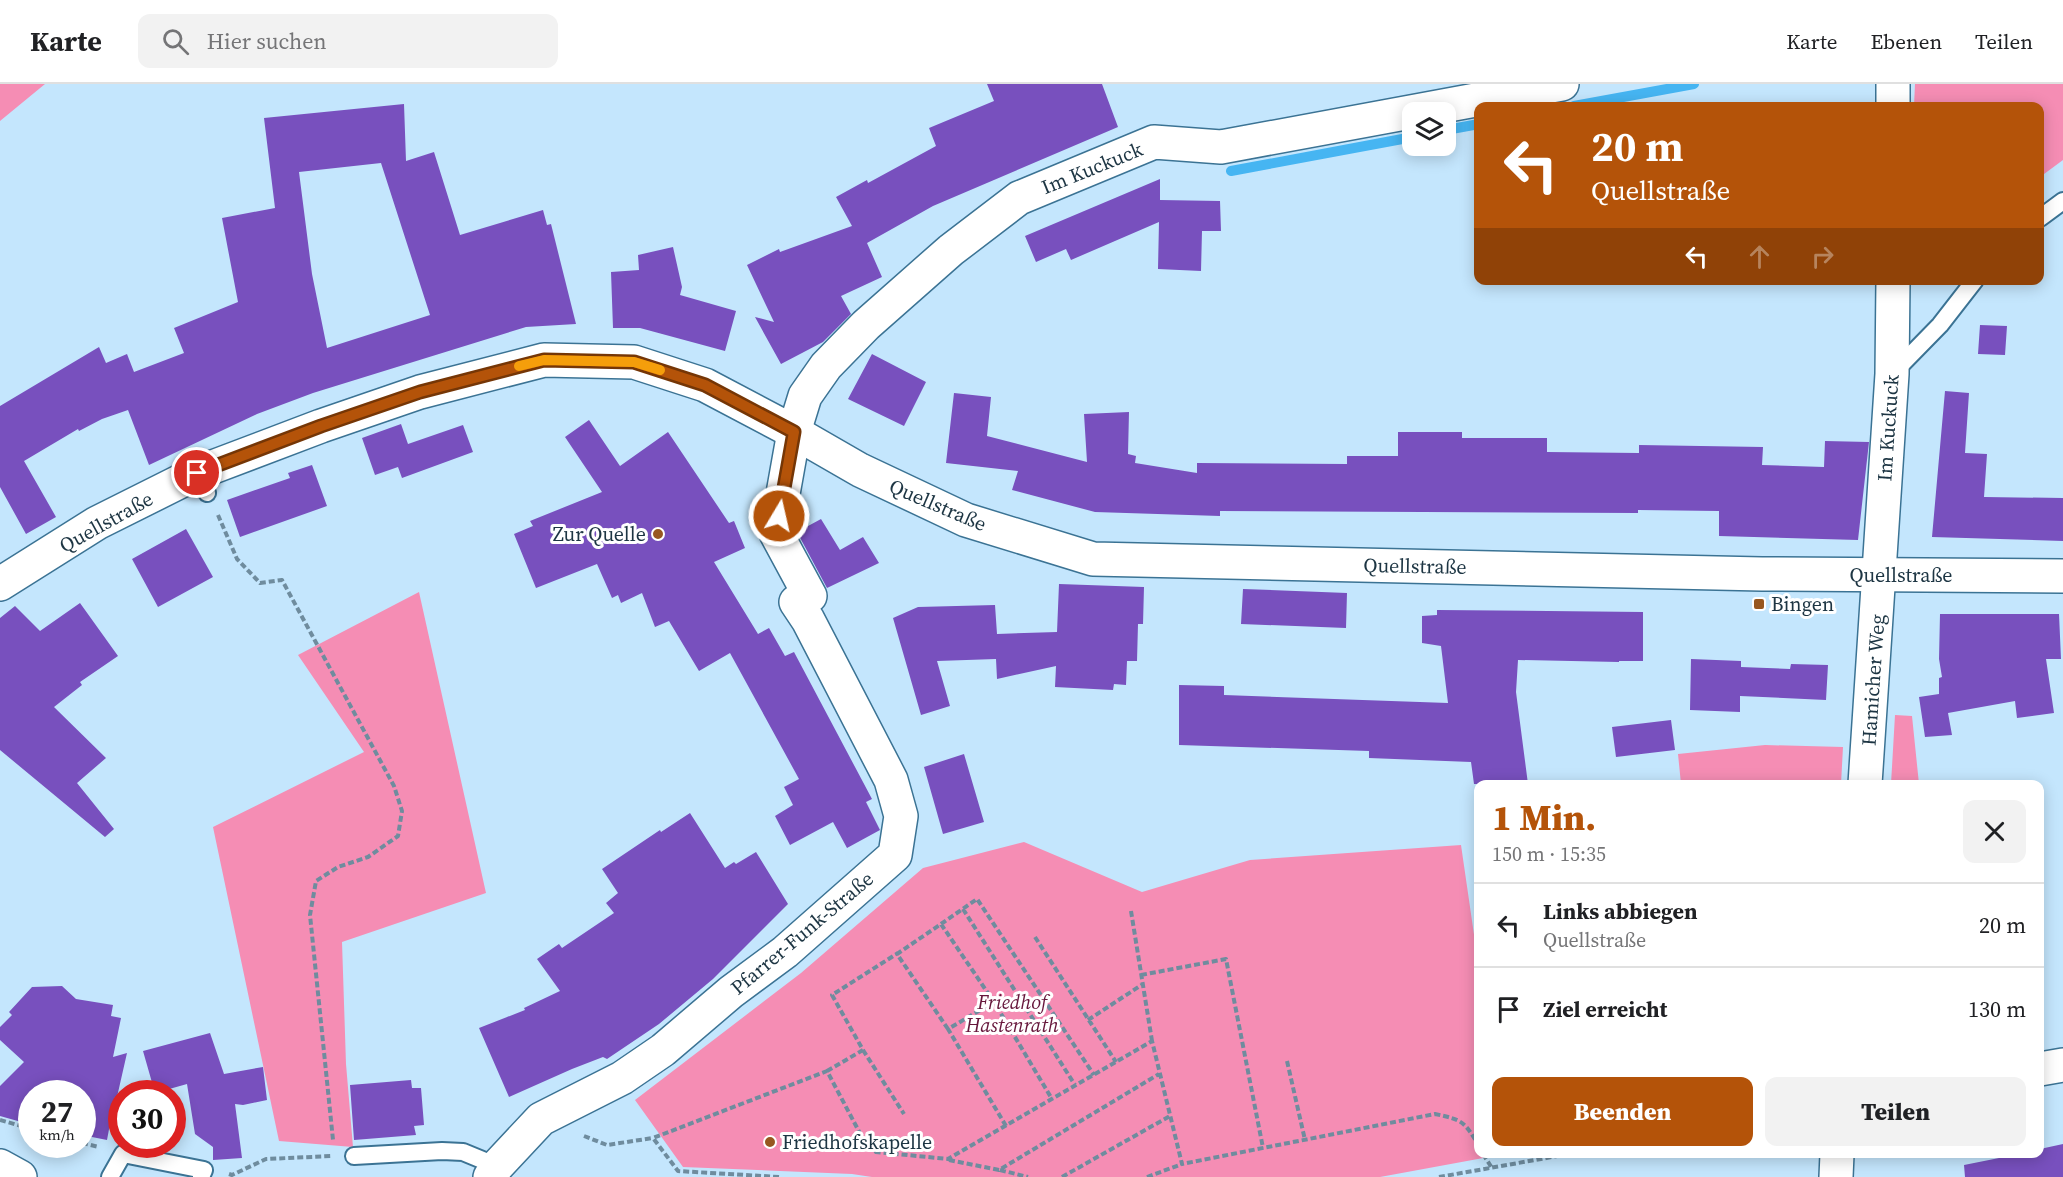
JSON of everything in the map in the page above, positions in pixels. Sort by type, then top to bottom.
[{"type":"street","name":"Im Kuckuck","points":[[794,432],[806,396],[826,366],[858,333],[951,250],[1019,198],[1154,142],[1221,147],[1562,84]]},
{"type":"street","points":[[1893,84],[1893,102]]},
{"type":"street","name":"Im Kuckuck","points":[[1880,575],[1892,374],[1893,285]]},
{"type":"street","name":"Quellstraße","points":[[0,584],[97,523],[202,483],[321,426],[420,392],[544,360],[634,362],[705,385],[860,470],[966,520],[1093,559],[1762,574],[2063,576]]},
{"type":"street","name":"Pfarrer-Funk-Straße","points":[[493,1172],[541,1119],[622,1078],[663,1050],[731,992],[785,952],[895,855],[901,816],[891,780],[808,620],[796,602],[810,596],[776,533],[794,432]]},
{"type":"street","name":"Hamicher Weg","points":[[1865,780],[1880,575]]},
{"type":"street","points":[[2044,1069],[2063,1065]]},
{"type":"street","points":[[1836,1177],[1837,1158]]},
{"type":"street","points":[[0,1166],[20,1177]]},
{"type":"lane","points":[[2044,215],[2063,201]]},
{"type":"lane","points":[[1892,374],[1940,325],[1971,285]]},
{"type":"lane","points":[[346,1156],[463,1152],[493,1172]]},
{"type":"lane","points":[[110,1177],[123,1154],[202,1174]]},
{"type":"path","points":[[216,511],[237,559],[260,583],[282,580],[394,786],[402,811],[398,837],[368,857],[338,867],[316,881],[310,915],[332,1136],[346,1156]]},
{"type":"path","points":[[904,1114],[863,1050],[832,995],[977,899],[1094,1075]]},
{"type":"path","points":[[963,909],[1075,1086]]},
{"type":"path","points":[[1131,911],[1152,1041],[1182,1164]]},
{"type":"path","points":[[941,924],[994,1002],[1052,1099]]},
{"type":"path","points":[[1035,937],[1116,1062]]},
{"type":"path","points":[[900,952],[897,954],[948,1029],[1006,1126]]},
{"type":"path","points":[[1141,975],[1226,959],[1263,1148]]},
{"type":"path","points":[[1089,1020],[1143,984]]},
{"type":"path","points":[[948,1029],[994,1002]]},
{"type":"path","points":[[948,1160],[1152,1041]]},
{"type":"path","points":[[541,1119],[607,1144],[653,1138],[827,1071],[863,1050]]},
{"type":"path","points":[[1287,1061],[1305,1140]]},
{"type":"path","points":[[827,1071],[863,1139],[876,1152],[948,1160],[1028,1177]]},
{"type":"path","points":[[999,1170],[1159,1074]]},
{"type":"path","points":[[1147,1177],[1182,1164],[1435,1114],[1455,1118],[1467,1125],[1474,1137]]},
{"type":"path","points":[[1062,1177],[1170,1116]]},
{"type":"path","points":[[0,1120],[18,1125]]},
{"type":"path","points":[[653,1138],[678,1172],[779,1177]]},
{"type":"path","points":[[202,1174],[234,1176],[266,1159],[346,1156]]},
{"type":"path","points":[[1486,1158],[1492,1167]]},
{"type":"path","points":[[1439,1177],[1545,1158]]},
{"type":"green space","points":[[0,84],[45,84],[0,121]]},
{"type":"green space","points":[[1915,84],[2063,84],[2063,160],[2044,174],[2044,102],[1914,102]]},
{"type":"green space","points":[[419,592],[486,893],[342,942],[346,1064],[353,1147],[279,1141],[213,827],[364,752],[298,655]]},
{"type":"green space","points":[[1895,715],[1912,716],[1919,780],[1891,780]]},
{"type":"green space","points":[[1765,745],[1843,747],[1841,780],[1681,780],[1678,754]]},
{"type":"green space","name":"Friedhof Hastenrath","points":[[1024,842],[1142,892],[1250,860],[1461,845],[1474,935],[1474,1158],[1483,1158],[1380,1177],[872,1177],[852,1174],[683,1167],[635,1100],[801,973],[923,868]]},
{"type":"building","points":[[987,84],[1102,84],[1118,127],[933,206],[867,243],[882,277],[841,296],[851,314],[823,342],[781,364],[755,317],[774,322],[747,265],[779,249],[780,252],[852,226],[836,197],[867,180],[868,183],[936,146],[929,128],[994,101]]},
{"type":"building","points":[[404,104],[406,161],[434,152],[460,235],[543,210],[547,225],[551,224],[576,324],[526,327],[313,393],[257,414],[149,465],[128,410],[102,419],[79,431],[78,429],[24,461],[56,517],[26,534],[0,487],[0,406],[99,347],[106,363],[127,354],[134,372],[184,353],[174,328],[238,302],[222,218],[275,208],[264,118]],"holes":[[[381,163],[430,315],[327,348],[312,274],[299,172]]]},
{"type":"building","points":[[1160,179],[1160,200],[1220,201],[1221,231],[1202,231],[1201,271],[1158,269],[1159,222],[1071,260],[1066,249],[1036,262],[1025,236]]},
{"type":"building","points":[[673,247],[682,287],[680,295],[736,311],[725,351],[640,328],[613,328],[611,272],[639,270],[638,255]]},
{"type":"building","points":[[1980,325],[2007,326],[2005,355],[1978,354]]},
{"type":"building","points":[[872,354],[926,382],[904,426],[848,399]]},
{"type":"building","points":[[1945,391],[1969,393],[1965,453],[1987,454],[1984,497],[2063,498],[2063,541],[1932,537]]},
{"type":"building","points":[[954,393],[991,397],[987,436],[1087,462],[1084,414],[1129,412],[1128,454],[1136,456],[1135,463],[1197,473],[1197,463],[1347,464],[1347,456],[1398,456],[1398,432],[1462,432],[1462,438],[1547,438],[1547,452],[1639,453],[1639,445],[1763,447],[1762,465],[1824,467],[1825,441],[1869,442],[1858,540],[1719,536],[1719,511],[1638,510],[1638,513],[1220,511],[1220,516],[1095,512],[1012,490],[1018,471],[946,463]]},
{"type":"building","points":[[589,420],[620,466],[668,432],[729,523],[734,521],[745,548],[714,562],[758,634],[769,628],[785,656],[794,652],[872,799],[866,802],[880,830],[847,848],[833,822],[790,845],[775,816],[793,805],[784,787],[799,779],[730,653],[699,671],[669,621],[655,627],[642,593],[621,603],[618,595],[612,598],[597,564],[536,588],[514,534],[533,526],[530,521],[602,492],[565,437]]},
{"type":"building","points":[[401,424],[408,444],[463,425],[473,452],[402,478],[398,467],[375,475],[362,438]]},
{"type":"building","points":[[312,465],[327,506],[240,537],[227,500],[290,478],[288,473]]},
{"type":"building","points":[[821,519],[840,550],[863,537],[879,563],[827,588],[797,532]]},
{"type":"building","points":[[186,529],[213,577],[158,607],[132,559]]},
{"type":"building","points":[[1059,584],[1144,587],[1143,624],[1138,624],[1137,661],[1127,661],[1126,685],[1114,684],[1113,690],[1055,687],[1056,666],[997,679],[996,659],[937,661],[950,706],[921,715],[893,618],[918,607],[995,605],[997,634],[1057,632]]},
{"type":"building","points":[[1243,589],[1347,593],[1346,628],[1241,624]]},
{"type":"building","points":[[80,603],[118,656],[80,682],[82,685],[54,707],[106,758],[77,783],[114,829],[105,837],[0,750],[0,618],[15,606],[40,631]]},
{"type":"building","points":[[1437,610],[1643,612],[1643,661],[1518,660],[1516,692],[1527,780],[1474,780],[1474,784],[1471,762],[1369,758],[1369,751],[1179,745],[1179,685],[1224,686],[1224,695],[1448,703],[1441,646],[1422,643],[1422,616],[1437,615]]},
{"type":"building","points":[[1940,614],[2059,614],[2061,659],[2046,659],[2054,713],[2017,718],[2015,701],[1948,713],[1952,735],[1925,737],[1919,697],[1939,694],[1939,678],[1942,677],[1939,659]]},
{"type":"building","points":[[1691,659],[1741,661],[1741,667],[1790,669],[1791,664],[1828,665],[1826,700],[1740,696],[1740,712],[1690,710]]},
{"type":"building","points":[[1671,720],[1675,750],[1616,757],[1612,727]]},
{"type":"building","points":[[964,754],[984,822],[943,834],[924,767]]},
{"type":"building","points":[[690,813],[725,868],[756,852],[788,904],[713,979],[659,1024],[607,1059],[603,1057],[572,1069],[509,1097],[479,1028],[525,1010],[524,1008],[560,991],[537,959],[559,944],[562,948],[614,913],[606,903],[618,893],[602,869]]},
{"type":"building","points":[[62,986],[76,999],[113,1005],[111,1016],[121,1018],[113,1057],[127,1053],[121,1080],[108,1080],[107,1140],[96,1138],[96,1080],[18,1080],[18,1121],[0,1116],[0,1086],[24,1062],[0,1040],[0,1027],[12,1015],[9,1012],[32,987]]},
{"type":"building","points":[[210,1033],[224,1074],[263,1067],[267,1100],[243,1105],[235,1104],[242,1158],[213,1160],[213,1147],[195,1134],[186,1080],[151,1080],[143,1051]]},
{"type":"building","points":[[411,1080],[412,1088],[421,1088],[424,1125],[414,1126],[416,1135],[354,1140],[350,1085]]},
{"type":"building","points":[[2063,1144],[2063,1177],[1965,1177],[1964,1165],[1999,1158],[2044,1158],[2044,1148]]},
{"type":"waterway","points":[[1596,102],[1694,84]]},
{"type":"waterway","points":[[1456,128],[1474,125]]},
{"type":"waterway","points":[[1231,171],[1402,139]]},
{"type":"slow traffic","points":[[519,366],[544,360],[634,362],[660,370]]},
{"type":"place","name":"Zur Quelle","points":[[658,534]]},
{"type":"place","name":"Bingen","points":[[1759,604]]},
{"type":"place","name":"Friedhofskapelle","points":[[770,1142]]},
{"type":"route","points":[[197,473],[321,426],[420,392],[544,360],[634,362],[705,385],[794,432],[779,516]]}]
